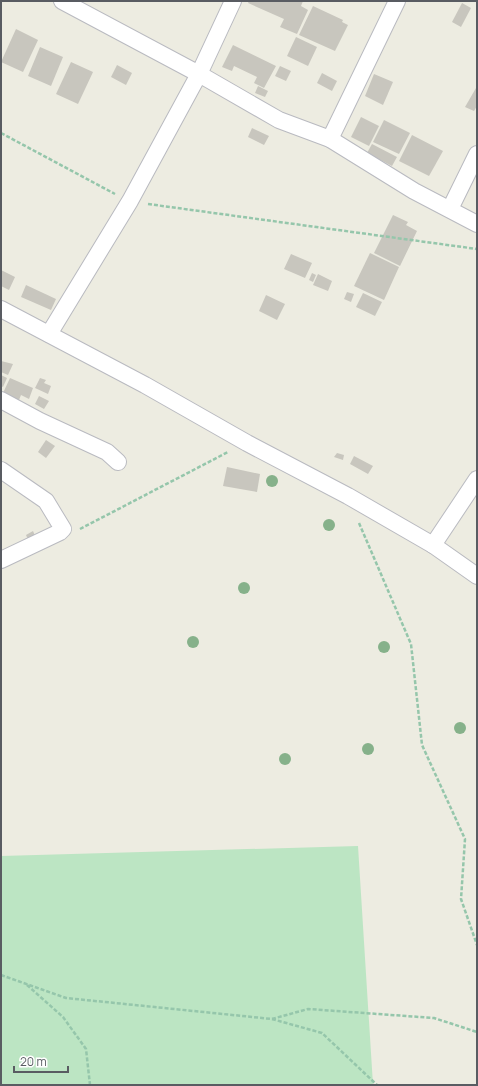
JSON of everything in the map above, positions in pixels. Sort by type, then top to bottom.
[{"type":"street","points":[[49,334],[130,201],[199,74],[233,1]]},
{"type":"street","points":[[330,139],[397,1]]},
{"type":"street","points":[[67,2],[199,74],[279,120],[330,139],[414,191],[477,224]]},
{"type":"street","points":[[450,209],[477,154]]},
{"type":"street","points":[[1,309],[247,443],[348,496],[433,545],[477,576]]},
{"type":"street","points":[[1,400],[40,421],[107,452],[118,462]]},
{"type":"street","points":[[1,470],[46,501],[54,511],[63,529],[60,532],[1,560]]},
{"type":"street","points":[[433,545],[477,479]]},
{"type":"path","points":[[1,133],[130,201],[477,249]]},
{"type":"path","points":[[76,532],[247,443]]},
{"type":"path","points":[[359,522],[411,644],[422,745],[465,839],[461,899],[477,945]]},
{"type":"path","points":[[1,975],[66,998],[272,1019],[322,1033],[377,1085]]},
{"type":"path","points":[[26,984],[63,1017],[86,1049],[90,1085]]},
{"type":"path","points":[[272,1019],[308,1009],[434,1018],[477,1032]]},
{"type":"green space","points":[[358,846],[373,1085],[1,1085],[1,856]]},
{"type":"building","points":[[249,1],[303,1],[301,6],[308,10],[297,34],[280,27],[284,19],[248,3]]},
{"type":"building","points":[[462,3],[471,8],[461,27],[452,22]]},
{"type":"building","points":[[313,6],[343,20],[342,22],[348,25],[335,51],[299,35]]},
{"type":"building","points":[[16,29],[38,40],[23,72],[1,62]]},
{"type":"building","points":[[296,37],[317,47],[308,66],[287,56]]},
{"type":"building","points":[[233,45],[276,66],[264,88],[254,83],[257,77],[234,66],[232,71],[222,67]]},
{"type":"building","points":[[40,47],[63,57],[51,86],[28,76]]},
{"type":"building","points":[[71,62],[93,72],[78,104],[56,94]]},
{"type":"building","points":[[117,65],[132,73],[126,85],[111,77]]},
{"type":"building","points":[[280,66],[291,71],[286,81],[275,76]]},
{"type":"building","points":[[322,73],[337,81],[332,91],[317,83]]},
{"type":"building","points":[[374,74],[393,82],[383,105],[365,96]]},
{"type":"building","points":[[258,86],[268,91],[265,97],[255,93]]},
{"type":"building","points":[[476,88],[477,106],[474,111],[465,107]]},
{"type":"building","points":[[361,117],[379,126],[369,146],[351,137]]},
{"type":"building","points":[[384,120],[410,133],[399,154],[373,142]]},
{"type":"building","points":[[252,128],[269,136],[264,145],[248,137]]},
{"type":"building","points":[[412,135],[443,151],[429,176],[399,161]]},
{"type":"building","points":[[372,144],[397,157],[392,166],[367,153]]},
{"type":"building","points":[[393,215],[408,222],[406,225],[417,231],[400,266],[374,253]]},
{"type":"building","points":[[370,253],[399,267],[384,300],[354,286]]},
{"type":"building","points":[[291,254],[312,263],[305,278],[284,269]]},
{"type":"building","points":[[1,270],[15,277],[9,290],[1,286]]},
{"type":"building","points":[[312,273],[316,275],[313,282],[309,280]]},
{"type":"building","points":[[318,274],[332,281],[328,291],[313,285]]},
{"type":"building","points":[[26,285],[56,299],[51,310],[21,297]]},
{"type":"building","points":[[347,292],[354,294],[351,302],[344,299]]},
{"type":"building","points":[[363,293],[382,302],[375,316],[356,307]]},
{"type":"building","points":[[266,295],[285,304],[277,320],[259,311]]},
{"type":"building","points":[[1,361],[13,364],[8,375],[1,372]]},
{"type":"building","points":[[1,375],[7,378],[3,387],[1,386]]},
{"type":"building","points":[[10,378],[33,388],[29,399],[21,395],[19,400],[3,393]]},
{"type":"building","points":[[40,378],[46,380],[44,383],[51,386],[48,394],[35,388]]},
{"type":"building","points":[[39,396],[49,401],[44,409],[35,404]]},
{"type":"building","points":[[46,440],[55,446],[46,458],[38,452]]},
{"type":"building","points":[[337,453],[344,455],[343,460],[334,457]]},
{"type":"building","points":[[354,456],[373,466],[368,474],[350,464]]},
{"type":"building","points":[[227,467],[260,474],[257,492],[223,486]]},
{"type":"building","points":[[33,531],[36,538],[29,542],[26,535]]}]
